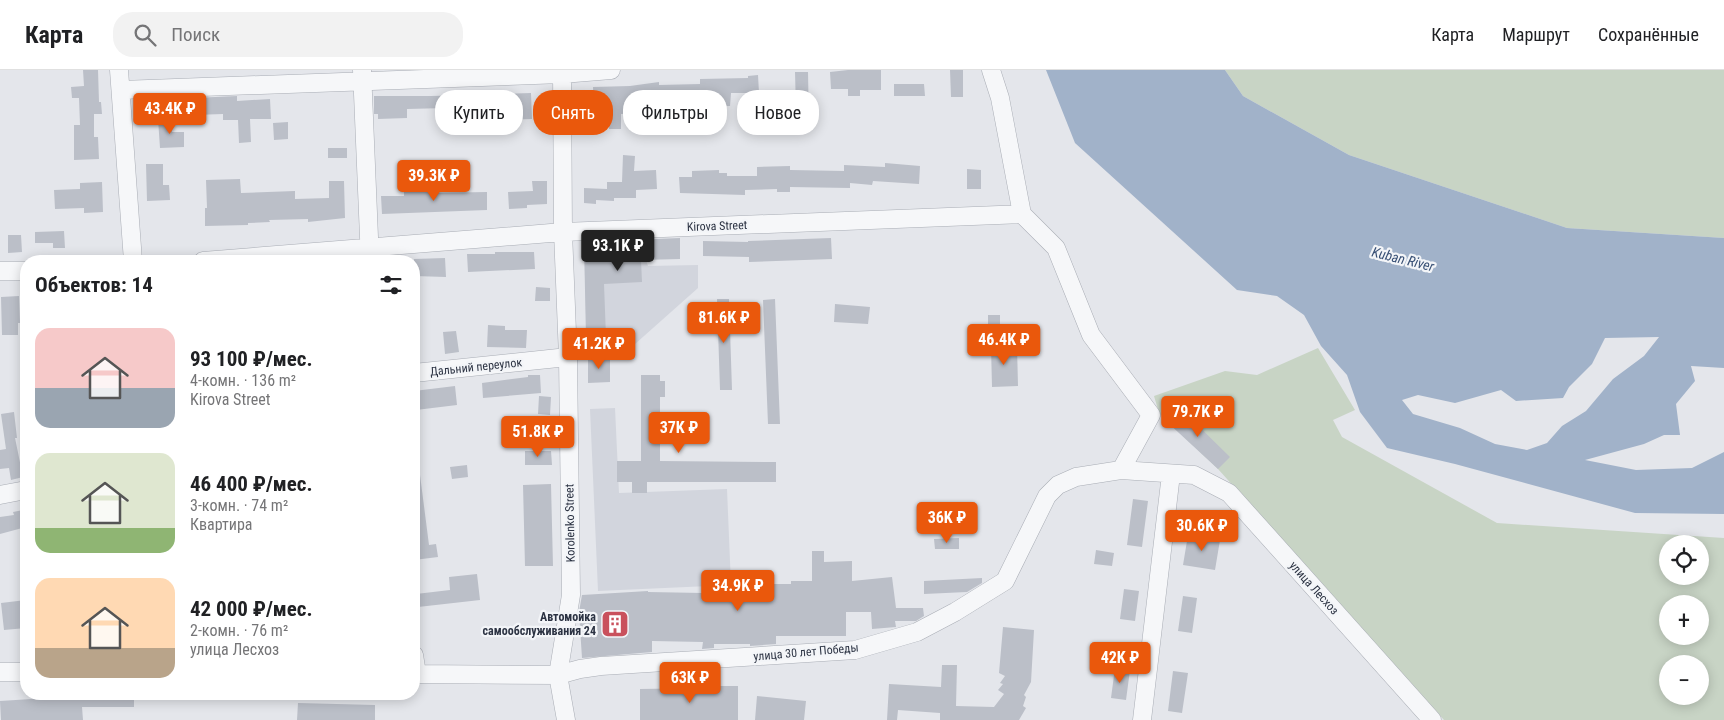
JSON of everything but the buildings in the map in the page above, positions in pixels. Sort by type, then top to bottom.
[{"type":"street","points":[[119,70],[133,255]]},
{"type":"street","points":[[121,90],[362,75],[611,70]]},
{"type":"street","points":[[991,70],[1000,98],[1022,214],[1056,248],[1092,335],[1150,415],[1121,470]]},
{"type":"street","name":"Korolenko Street","points":[[562,72],[563,232],[568,357],[571,595],[558,675],[566,720]]},
{"type":"street","points":[[362,75],[370,254]]},
{"type":"street","name":"Kirova Street","points":[[346,255],[370,254],[563,232],[1022,214]]},
{"type":"street","points":[[0,271],[20,270]]},
{"type":"street","name":"Дальний переулок","points":[[420,372],[568,357]]},
{"type":"street","name":"улица 30 лет Победы","points":[[420,674],[558,675],[601,666],[854,650],[917,632],[1005,581],[1048,496],[1058,485],[1076,476],[1121,470],[1178,474]]},
{"type":"street","points":[[1142,720],[1178,474]]},
{"type":"street","name":"улица Лесхоз","points":[[1178,474],[1194,475],[1229,493],[1432,720]]},
{"type":"street","points":[[0,495],[20,491]]},
{"type":"street","points":[[0,672],[20,672]]},
{"type":"shaded area","points":[[584,239],[599,239],[600,255],[644,254],[648,266],[698,265],[698,288],[626,352],[587,353]]},
{"type":"shaded area","points":[[615,408],[619,493],[727,489],[731,585],[598,591],[590,409]]},
{"type":"green space","points":[[1225,70],[1724,70],[1724,238],[1567,228],[1349,155],[1243,96]]},
{"type":"green space","points":[[1318,348],[1355,410],[1333,420],[1342,437],[1497,523],[1679,535],[1659,535],[1659,585],[1709,585],[1709,537],[1724,538],[1724,720],[1444,720],[1218,469],[1159,413],[1154,396],[1225,371],[1257,375]]},
{"type":"water","name":"Kuban River","points":[[1046,70],[1225,70],[1243,96],[1349,155],[1567,228],[1724,238],[1724,368],[1691,366],[1695,381],[1676,404],[1680,435],[1664,435],[1644,444],[1585,460],[1636,470],[1692,468],[1724,452],[1724,514],[1635,513],[1455,464],[1387,448],[1360,412],[1347,375],[1321,346],[1304,315],[1277,296],[1237,290],[1075,143]],"holes":[[[1659,337],[1644,356],[1613,379],[1586,411],[1562,426],[1547,443],[1527,450],[1495,444],[1460,428],[1413,414],[1402,400],[1418,395],[1455,403],[1501,390],[1516,401],[1563,398],[1569,387],[1592,364],[1605,338]]]},
{"type":"place","name":"Автомойка самообслуживания 24","points":[[615,624]]}]
